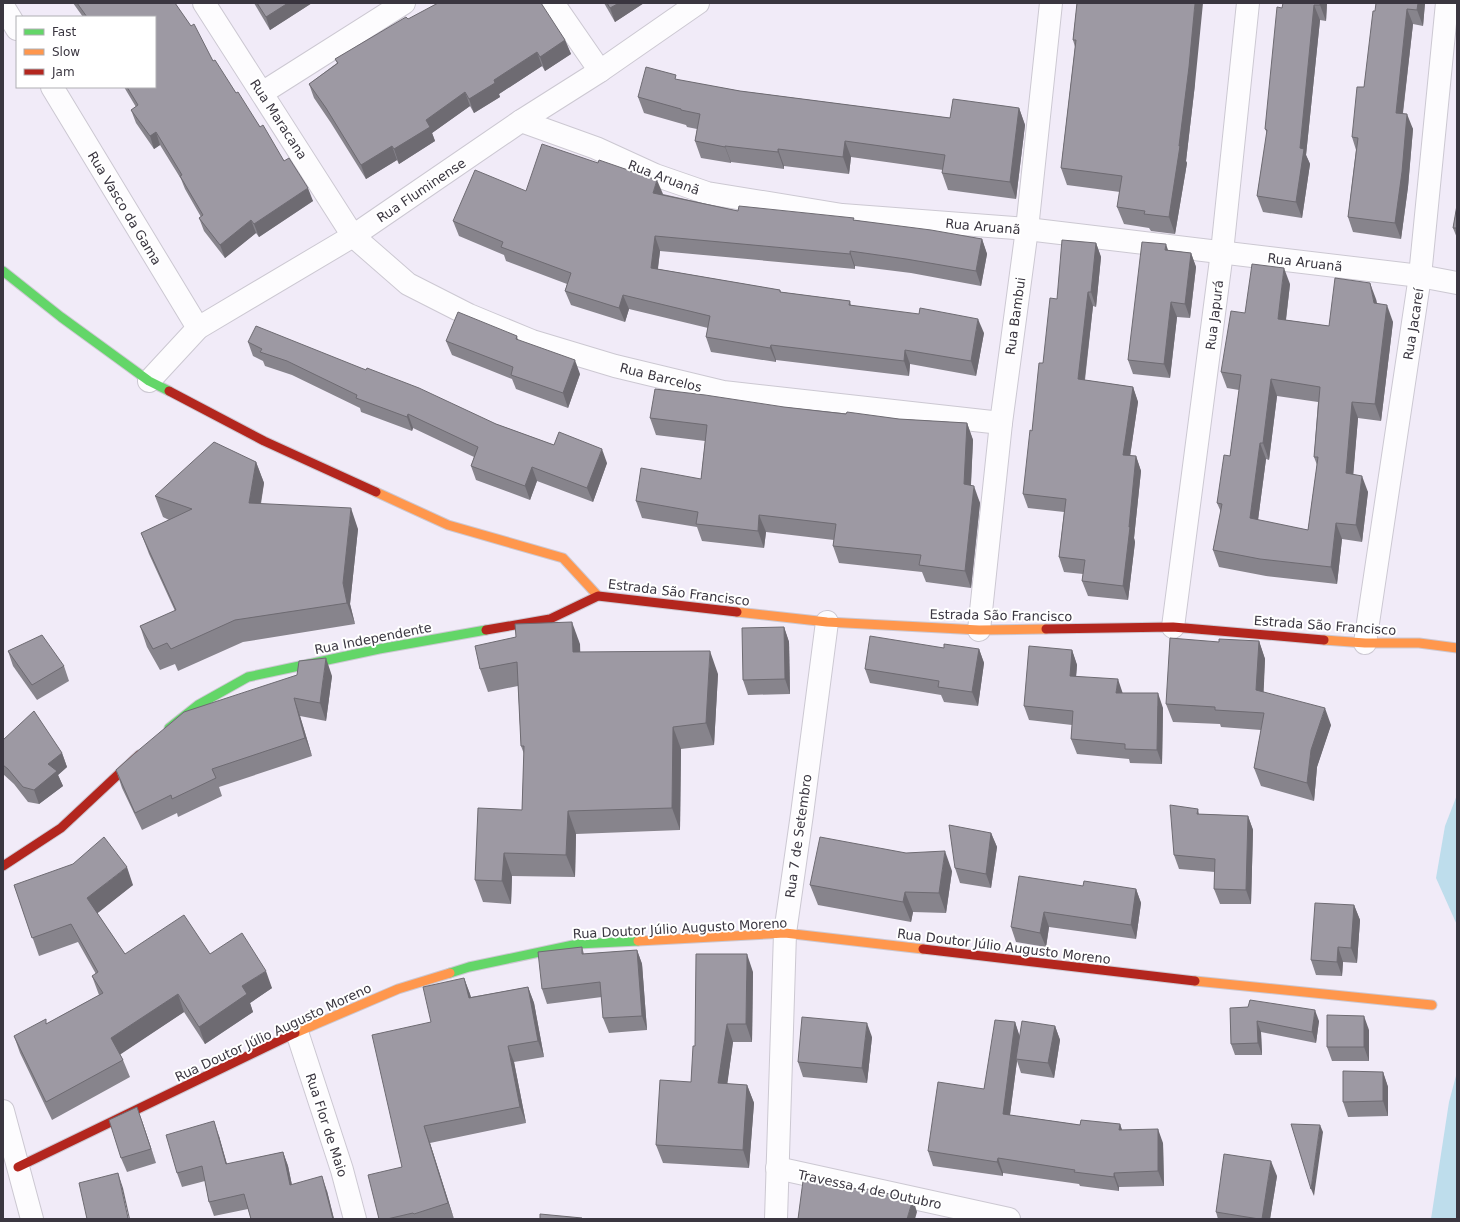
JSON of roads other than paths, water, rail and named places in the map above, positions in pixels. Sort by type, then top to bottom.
[{"type":"street","name":"Rua Maracana","points":[[204,3],[354,236]]},
{"type":"street","points":[[262,93],[404,3]]},
{"type":"street","points":[[553,3],[600,71]]},
{"type":"street","name":"Rua Fluminense","points":[[149,381],[198,328],[354,236],[521,121],[600,71],[698,3]]},
{"type":"street","name":"Rua Bambui","points":[[979,630],[1001,423],[1027,229],[1051,3]]},
{"type":"street","name":"Rua Japurá","points":[[1173,627],[1222,252],[1248,3]]},
{"type":"street","name":"Rua Jacareí","points":[[1365,643],[1420,276],[1448,3]]},
{"type":"street","points":[[3,6],[16,27]]},
{"type":"street","name":"Rua Vasco da Gama","points":[[53,88],[198,328]]},
{"type":"street","name":"Rua Aruanã","points":[[521,121],[596,148],[655,175],[707,193],[842,214],[1027,229],[1420,276],[1457,283]]},
{"type":"street","name":"Rua Barcelos","points":[[354,236],[408,284],[469,315],[532,341],[615,366],[723,392],[1001,423]]},
{"type":"street","points":[[3,271],[61,317],[149,381],[264,440],[448,525],[563,558],[598,596]]},
{"type":"street","name":"Estrada São Francisco","points":[[550,619],[598,596],[827,622],[979,630],[1173,627],[1365,643],[1419,643],[1457,648]]},
{"type":"street","name":"Rua Independente","points":[[162,733],[198,705],[248,677],[379,649],[550,619]]},
{"type":"street","name":"Rua 7 de Setembro","points":[[776,1219],[785,933],[827,622]]},
{"type":"street","points":[[3,866],[61,828],[146,748]]},
{"type":"street","name":"Rua Doutor Júlio Augusto Moreno","points":[[18,1166],[297,1032],[398,989],[469,967],[586,944],[785,933],[1260,988],[1432,1005]]},
{"type":"street","name":"Rua Flor de Maio","points":[[297,1032],[342,1170],[354,1219]]},
{"type":"street","points":[[3,1111],[32,1219]]},
{"type":"street","name":"Travessa 4 de Outubro","points":[[777,1168],[1009,1219]]},
{"type":"water","points":[[1457,795],[1457,925],[1436,878],[1445,826]]},
{"type":"water","points":[[1457,1072],[1457,1219],[1431,1219],[1449,1102]]}]
